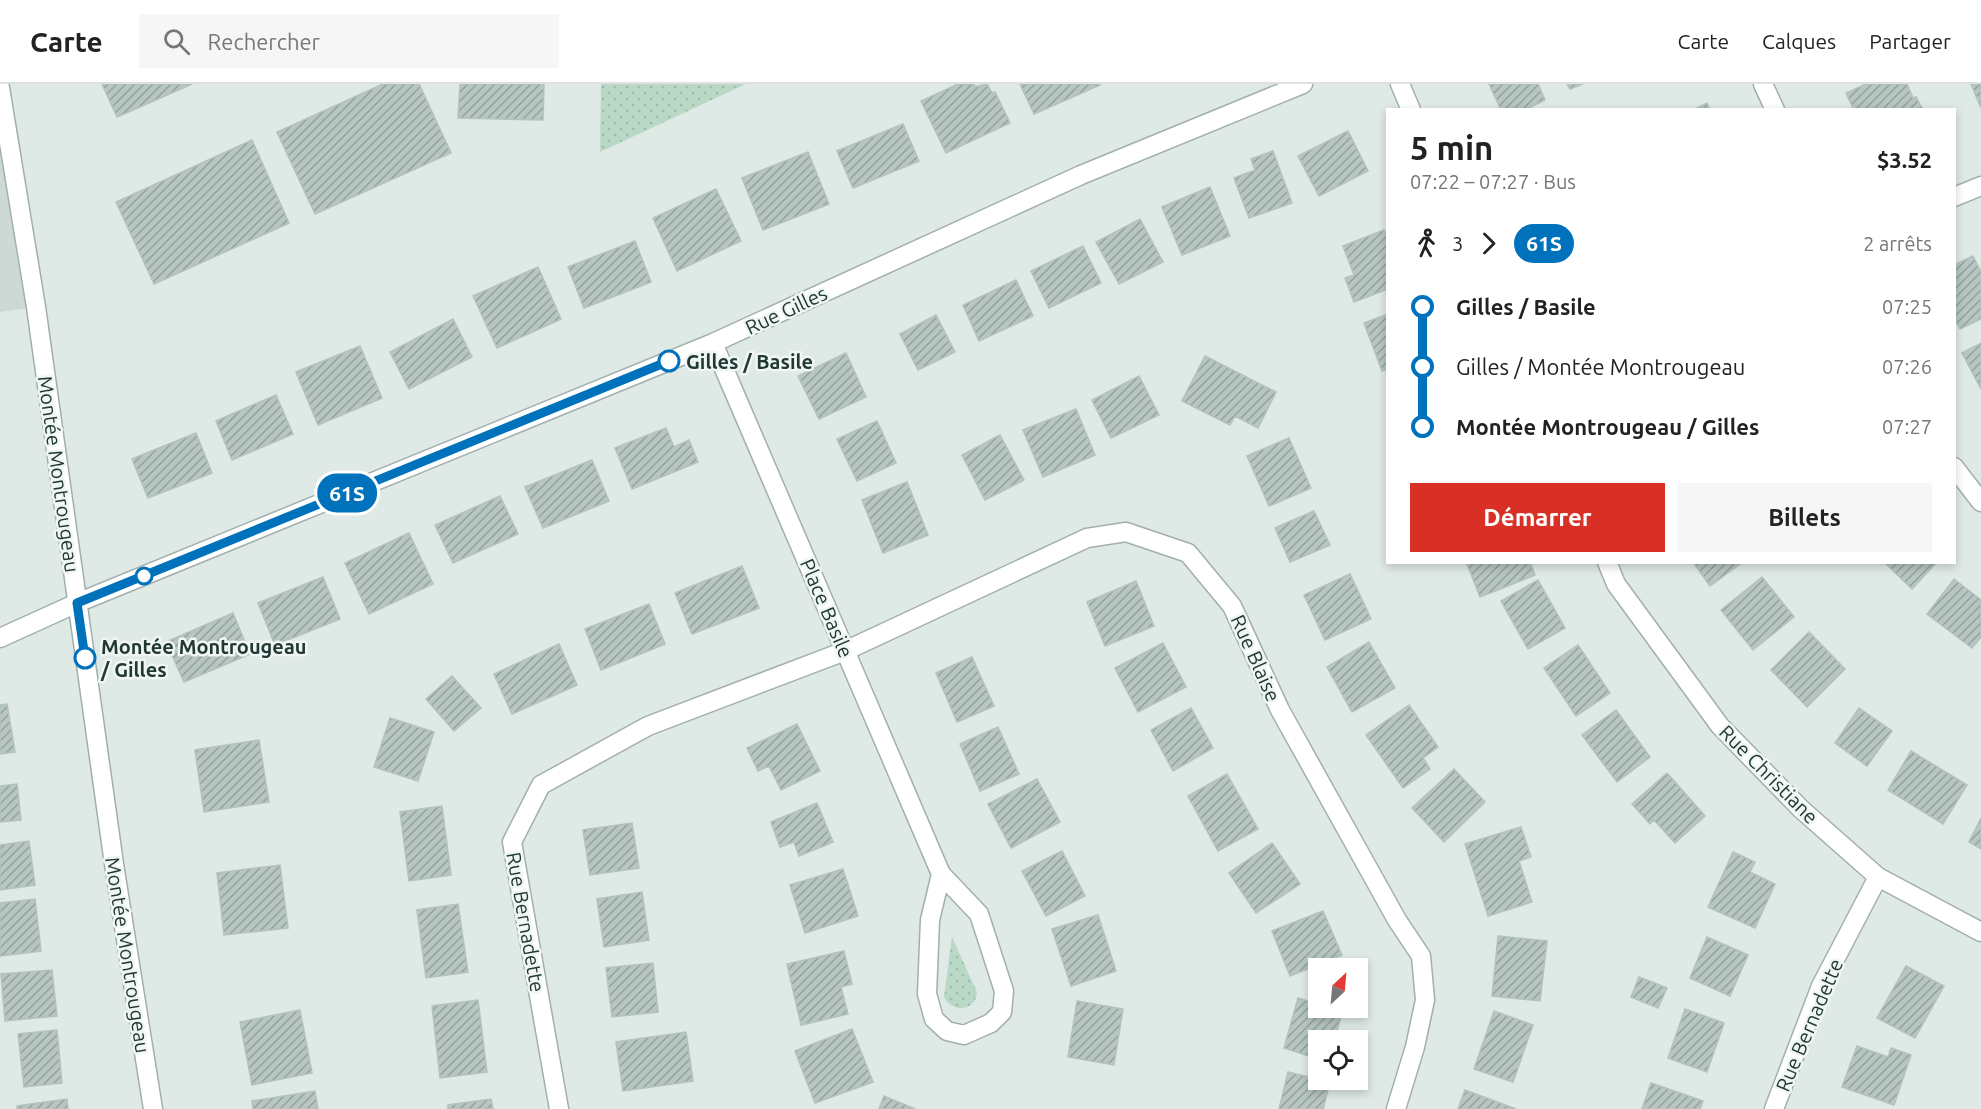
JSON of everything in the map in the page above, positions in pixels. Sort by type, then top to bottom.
[{"type":"street","name":"Rue Gilles","points":[[0,638],[77,603],[713,343],[1081,175],[1303,84]]},
{"type":"street","points":[[1400,84],[1410,108]]},
{"type":"street","points":[[1763,84],[1775,108]]},
{"type":"street","name":"Montée Montrougeau","points":[[0,88],[36,307],[114,864],[153,1109]]},
{"type":"street","points":[[1956,197],[1981,186]]},
{"type":"street","name":"Place Basile","points":[[713,343],[940,874],[979,914],[1004,991],[1002,1012],[991,1023],[964,1035],[947,1031],[934,1019],[927,994],[930,920],[940,874]]},
{"type":"street","points":[[1956,470],[1981,502]]},
{"type":"street","name":"Rue Blaise","points":[[845,651],[1087,538],[1126,532],[1188,553],[1232,606],[1280,710],[1397,920],[1421,956],[1425,1000],[1415,1047],[1395,1109]]},
{"type":"street","name":"Rue Christiane","points":[[1608,564],[1616,584],[1720,726],[1801,809],[1878,877],[1981,932]]},
{"type":"street","name":"Rue Bernadette","points":[[559,1109],[512,842],[541,785],[648,726],[845,651]]},
{"type":"street","name":"Rue Bernadette","points":[[1774,1109],[1821,986],[1878,877]]},
{"type":"shaded area","points":[[0,88],[36,307],[0,312]]},
{"type":"green space","points":[[601,84],[746,84],[600,152]]},
{"type":"green space","points":[[952,937],[977,992],[973,1003],[963,1008],[952,1006],[944,997]]},
{"type":"building","points":[[102,84],[192,84],[117,117]]},
{"type":"building","points":[[383,84],[419,84],[451,153],[315,214],[277,132]]},
{"type":"building","points":[[460,84],[544,84],[543,120],[458,118]]},
{"type":"building","points":[[958,84],[974,84],[975,87],[987,84],[992,93],[995,92],[1010,123],[946,153],[921,101]]},
{"type":"building","points":[[1020,84],[1100,84],[1100,85],[1034,114]]},
{"type":"building","points":[[1489,84],[1538,84],[1545,100],[1529,108],[1500,108]]},
{"type":"building","points":[[1567,84],[1583,84],[1570,89]]},
{"type":"building","points":[[1866,84],[1907,84],[1913,98],[1916,97],[1922,108],[1853,108],[1846,93]]},
{"type":"building","points":[[1971,84],[1981,84],[1981,108]]},
{"type":"building","points":[[1707,103],[1709,108],[1697,108]]},
{"type":"building","points":[[903,124],[919,161],[853,188],[837,151]]},
{"type":"building","points":[[1348,131],[1368,171],[1319,196],[1298,156]]},
{"type":"building","points":[[252,140],[289,223],[154,284],[116,202]]},
{"type":"building","points":[[1273,151],[1292,203],[1249,218],[1234,178],[1255,170],[1251,159]]},
{"type":"building","points":[[808,152],[829,204],[763,230],[742,178]]},
{"type":"building","points":[[1210,187],[1230,236],[1182,255],[1162,207]]},
{"type":"building","points":[[716,189],[741,241],[677,271],[653,218]]},
{"type":"building","points":[[1140,219],[1163,262],[1119,284],[1096,242]]},
{"type":"building","points":[[1384,230],[1386,234],[1386,290],[1354,302],[1345,278],[1354,275],[1343,246]]},
{"type":"building","points":[[635,241],[651,282],[584,308],[568,267]]},
{"type":"building","points":[[1083,246],[1101,283],[1049,308],[1031,271]]},
{"type":"building","points":[[1973,256],[1981,272],[1981,319],[1960,329],[1956,322],[1956,264]]},
{"type":"building","points":[[538,267],[561,319],[497,348],[473,296]]},
{"type":"building","points":[[1016,280],[1033,316],[979,341],[963,305]]},
{"type":"building","points":[[936,315],[955,352],[918,370],[900,334]]},
{"type":"building","points":[[1386,315],[1386,370],[1382,371],[1364,323]]},
{"type":"building","points":[[453,319],[472,357],[409,389],[390,352]]},
{"type":"building","points":[[1981,343],[1981,389],[1962,353]]},
{"type":"building","points":[[360,346],[382,398],[318,425],[296,372]]},
{"type":"building","points":[[846,353],[866,397],[819,419],[798,376]]},
{"type":"building","points":[[1205,356],[1276,392],[1258,428],[1235,416],[1230,425],[1182,401]]},
{"type":"building","points":[[1139,376],[1159,415],[1111,438],[1092,400]]},
{"type":"building","points":[[276,395],[293,434],[232,460],[216,421]]},
{"type":"building","points":[[1076,409],[1095,455],[1043,477],[1023,430]]},
{"type":"building","points":[[877,421],[896,463],[857,481],[837,439]]},
{"type":"building","points":[[666,428],[674,447],[689,440],[698,462],[632,489],[615,448]]},
{"type":"building","points":[[196,433],[212,473],[148,498],[132,459]]},
{"type":"building","points":[[1000,435],[1024,480],[985,500],[962,455]]},
{"type":"building","points":[[1289,438],[1311,488],[1269,506],[1247,456]]},
{"type":"building","points":[[592,460],[609,501],[543,528],[525,487]]},
{"type":"building","points":[[907,482],[928,535],[883,553],[862,500]]},
{"type":"building","points":[[500,496],[518,534],[453,563],[435,525]]},
{"type":"building","points":[[1314,511],[1330,545],[1290,562],[1275,528]]},
{"type":"building","points":[[409,533],[433,584],[369,614],[345,563]]},
{"type":"building","points":[[1467,564],[1531,564],[1535,575],[1480,597]]},
{"type":"building","points":[[1694,564],[1740,564],[1710,586]]},
{"type":"building","points":[[1886,564],[1935,564],[1912,589]]},
{"type":"building","points":[[742,566],[759,608],[692,634],[675,593]]},
{"type":"building","points":[[1350,574],[1371,619],[1325,640],[1304,595]]},
{"type":"building","points":[[323,577],[340,619],[275,645],[258,603]]},
{"type":"building","points":[[1762,577],[1794,617],[1753,650],[1721,610]]},
{"type":"building","points":[[1954,579],[1981,600],[1981,637],[1972,648],[1927,614]]},
{"type":"building","points":[[1538,580],[1565,628],[1528,649],[1501,601]]},
{"type":"building","points":[[1136,581],[1154,626],[1105,646],[1087,602]]},
{"type":"building","points":[[649,604],[665,644],[601,670],[585,629]]},
{"type":"building","points":[[233,613],[250,654],[184,682],[166,642]]},
{"type":"building","points":[[1809,632],[1845,669],[1807,707],[1771,670]]},
{"type":"building","points":[[1369,642],[1395,688],[1352,712],[1327,667]]},
{"type":"building","points":[[1163,643],[1186,687],[1138,712],[1115,668]]},
{"type":"building","points":[[559,644],[577,685],[512,714],[494,674]]},
{"type":"building","points":[[1578,645],[1610,693],[1576,716],[1544,668]]},
{"type":"building","points":[[972,657],[994,706],[957,722],[936,673]]},
{"type":"building","points":[[452,676],[481,708],[454,731],[426,699]]},
{"type":"building","points":[[7,704],[15,752],[0,754],[0,705]]},
{"type":"building","points":[[1409,705],[1438,747],[1423,758],[1430,769],[1403,788],[1366,735]]},
{"type":"building","points":[[1191,708],[1213,748],[1173,771],[1151,730]]},
{"type":"building","points":[[1859,708],[1892,731],[1867,766],[1835,743]]},
{"type":"building","points":[[1616,710],[1650,757],[1617,782],[1582,735]]},
{"type":"building","points":[[390,718],[434,732],[418,781],[374,767]]},
{"type":"building","points":[[797,724],[820,771],[781,790],[769,766],[758,771],[747,748]]},
{"type":"building","points":[[998,727],[1019,774],[980,791],[960,744]]},
{"type":"building","points":[[259,740],[269,802],[204,812],[195,750]]},
{"type":"building","points":[[1911,751],[1967,785],[1943,824],[1888,790]]},
{"type":"building","points":[[1454,769],[1485,802],[1444,842],[1412,808]]},
{"type":"building","points":[[1667,773],[1705,816],[1675,843],[1654,820],[1650,824],[1632,804]]},
{"type":"building","points":[[1227,774],[1258,829],[1218,851],[1188,796]]},
{"type":"building","points":[[1037,779],[1060,822],[1011,848],[988,804]]},
{"type":"building","points":[[17,784],[21,820],[0,822],[0,786]]},
{"type":"building","points":[[817,803],[833,842],[799,856],[794,842],[780,847],[771,822]]},
{"type":"building","points":[[442,806],[451,875],[409,881],[400,812]]},
{"type":"building","points":[[1981,818],[1981,849],[1969,842]]},
{"type":"building","points":[[632,823],[639,868],[590,875],[583,830]]},
{"type":"building","points":[[1521,827],[1531,857],[1519,861],[1532,902],[1488,916],[1465,844]]},
{"type":"building","points":[[29,841],[35,885],[0,890],[0,845]]},
{"type":"building","points":[[1272,843],[1300,884],[1256,913],[1229,873]]},
{"type":"building","points":[[1062,851],[1085,896],[1046,916],[1022,871]]},
{"type":"building","points":[[1733,852],[1755,862],[1750,872],[1775,884],[1755,928],[1708,907]]},
{"type":"building","points":[[280,865],[288,928],[224,935],[217,873]]},
{"type":"building","points":[[843,869],[858,916],[805,933],[790,885]]},
{"type":"building","points":[[642,892],[649,940],[604,947],[597,899]]},
{"type":"building","points":[[35,899],[41,951],[0,956],[0,903]]},
{"type":"building","points":[[458,904],[468,972],[426,978],[417,910]]},
{"type":"building","points":[[1323,911],[1342,955],[1335,958],[1308,958],[1308,969],[1290,976],[1272,931]]},
{"type":"building","points":[[1098,915],[1116,971],[1071,986],[1052,929]]},
{"type":"building","points":[[1498,936],[1547,941],[1540,1001],[1492,996]]},
{"type":"building","points":[[1707,937],[1748,955],[1730,996],[1690,978]]},
{"type":"building","points":[[844,951],[852,984],[841,987],[848,1014],[801,1025],[787,964]]},
{"type":"building","points":[[653,963],[658,1012],[612,1017],[606,968]]},
{"type":"building","points":[[1906,966],[1944,986],[1915,1038],[1877,1018]]},
{"type":"building","points":[[52,970],[57,1016],[5,1021],[1,974]]},
{"type":"building","points":[[1639,977],[1667,988],[1658,1008],[1631,997]]},
{"type":"building","points":[[1298,998],[1308,1001],[1308,1018],[1341,1018],[1337,1030],[1308,1030],[1308,1056],[1284,1048]]},
{"type":"building","points":[[478,1000],[487,1072],[440,1078],[432,1006]]},
{"type":"building","points":[[1077,1001],[1123,1009],[1114,1065],[1068,1057]]},
{"type":"building","points":[[1685,1009],[1724,1023],[1707,1072],[1668,1058]]},
{"type":"building","points":[[300,1010],[312,1073],[252,1085],[240,1022]]},
{"type":"building","points":[[1494,1011],[1533,1025],[1513,1082],[1474,1069]]},
{"type":"building","points":[[852,1029],[873,1082],[815,1103],[795,1051]]},
{"type":"building","points":[[57,1030],[62,1083],[24,1087],[18,1034]]},
{"type":"building","points":[[686,1032],[693,1081],[623,1091],[616,1042]]},
{"type":"building","points":[[1857,1046],[1888,1057],[1891,1048],[1911,1055],[1894,1105],[1842,1087]]},
{"type":"building","points":[[1288,1072],[1308,1077],[1308,1090],[1328,1090],[1323,1109],[1279,1109]]},
{"type":"building","points":[[1651,1083],[1703,1101],[1700,1109],[1642,1109]]},
{"type":"building","points":[[1465,1090],[1516,1109],[1458,1109]]},
{"type":"building","points":[[315,1091],[318,1109],[253,1109],[252,1101]]},
{"type":"building","points":[[884,1096],[915,1109],[879,1109]]},
{"type":"building","points":[[67,1099],[68,1109],[17,1109],[17,1106]]},
{"type":"building","points":[[491,1099],[493,1109],[448,1109],[448,1105]]},
{"type":"bus line","name":"61S","points":[[85,658],[77,603],[669,361]]},
{"type":"place","name":"Gilles / Basile","points":[[669,361]]},
{"type":"place","name":"Montée Montrougeau / Gilles","points":[[85,658]]}]
